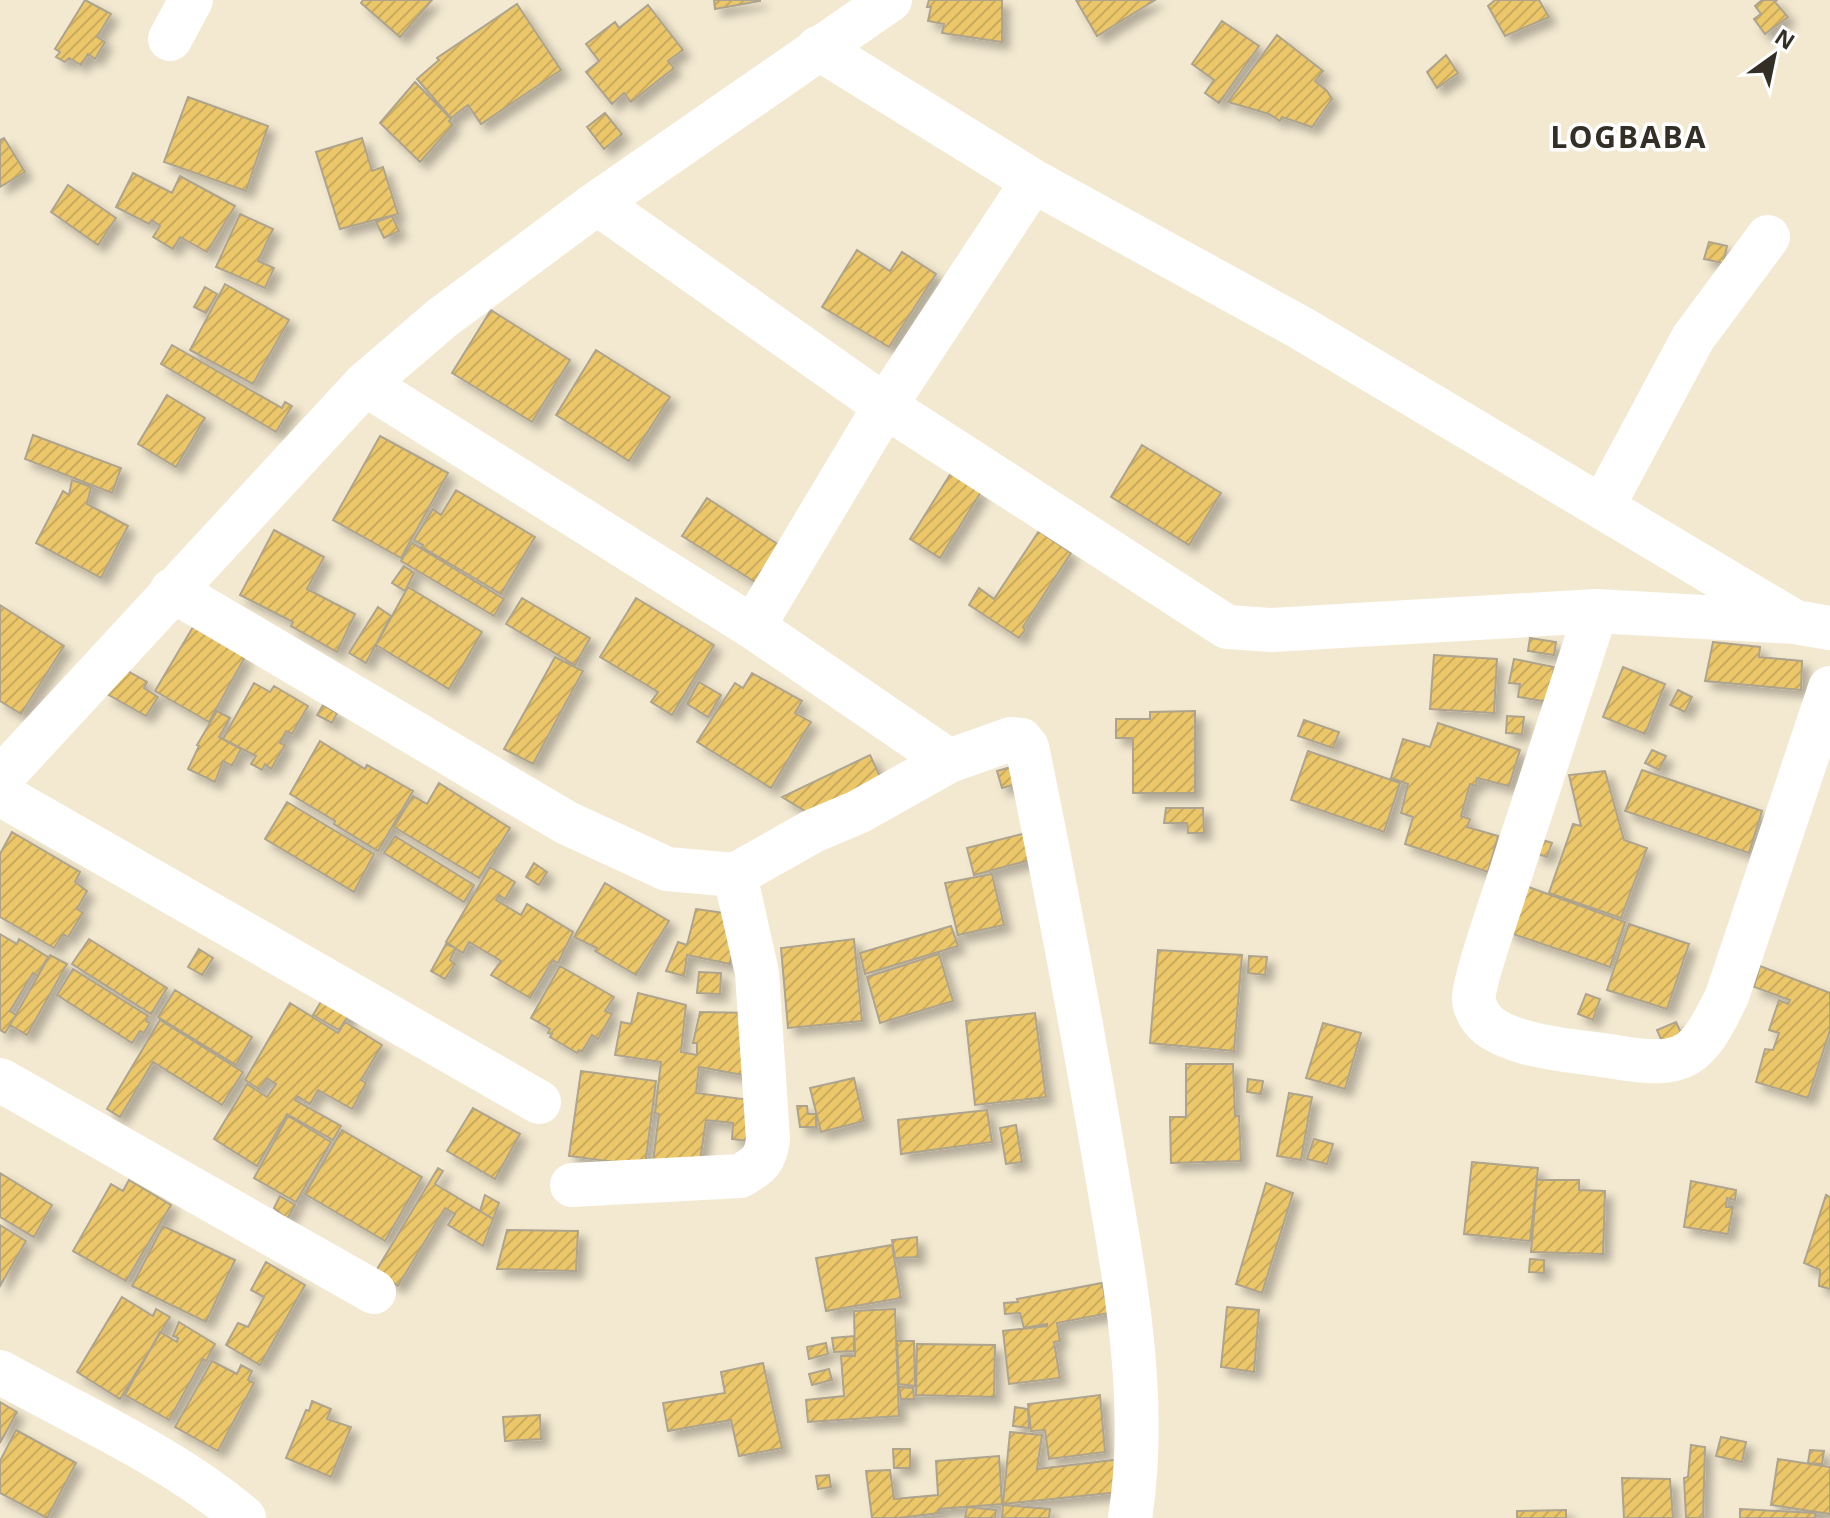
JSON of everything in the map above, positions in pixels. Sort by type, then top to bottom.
[{"type":"street","points":[[170,39],[191,0]]},
{"type":"street","points":[[0,779],[365,384],[442,318],[597,203],[818,48],[868,7]]},
{"type":"street","points":[[818,48],[1033,181],[1301,328],[1812,625]]},
{"type":"street","points":[[753,627],[885,406],[1033,181]]},
{"type":"street","points":[[597,203],[885,406],[1227,627],[1272,630],[1596,611],[1812,625]]},
{"type":"street","points":[[1603,506],[1693,338],[1768,237]]},
{"type":"street","points":[[365,384],[753,627],[949,761]]},
{"type":"street","points":[[172,590],[567,823],[667,869],[735,875],[949,761],[1011,739],[1021,740],[1027,747],[1071,967],[1120,1250],[1136,1389],[1136,1481],[1130,1518]]},
{"type":"street","points":[[1596,611],[1473,998],[1478,1015],[1490,1030],[1509,1039],[1623,1058],[1670,1061],[1690,1053],[1707,1036],[1727,996],[1830,688]]},
{"type":"street","points":[[0,794],[539,1102]]},
{"type":"street","points":[[572,1185],[740,1176],[758,1166],[766,1156],[768,1139],[757,973],[735,875]]},
{"type":"street","points":[[0,1080],[374,1292]]},
{"type":"street","points":[[0,1372],[164,1462],[224,1500],[244,1518]]},
{"type":"building","points":[[85,0],[111,14],[97,37],[105,42],[95,59],[88,54],[81,65],[69,58],[65,62],[56,57],[60,52],[55,49]]},
{"type":"building","points":[[363,0],[432,0],[400,37],[361,3]]},
{"type":"building","points":[[714,0],[760,0],[760,1],[715,9]]},
{"type":"building","points":[[929,0],[1002,0],[1002,42],[942,33],[944,24],[928,21]]},
{"type":"building","points":[[1076,0],[1155,0],[1097,36]]},
{"type":"building","points":[[1495,0],[1539,0],[1549,17],[1505,36],[1488,6]]},
{"type":"building","points":[[1762,0],[1777,0],[1775,2],[1788,17],[1765,34],[1754,19],[1761,14],[1755,6]]},
{"type":"building","points":[[517,4],[561,70],[481,124],[468,105],[451,118],[417,79],[439,60],[437,58]]},
{"type":"building","points":[[648,5],[683,50],[668,61],[674,68],[631,102],[624,93],[612,104],[586,72],[599,61],[586,44],[615,22],[619,28]]},
{"type":"building","points":[[1222,21],[1259,46],[1219,103],[1205,93],[1214,80],[1192,64]]},
{"type":"building","points":[[1277,35],[1323,71],[1315,81],[1332,99],[1312,127],[1282,117],[1280,121],[1269,114],[1228,102]]},
{"type":"building","points":[[1446,55],[1458,73],[1437,88],[1427,72]]},
{"type":"building","points":[[415,82],[451,119],[449,121],[453,125],[420,162],[380,123]]},
{"type":"building","points":[[188,97],[268,126],[246,191],[164,162]]},
{"type":"building","points":[[605,113],[622,134],[604,149],[587,127]]},
{"type":"building","points":[[4,138],[25,172],[0,187],[0,140]]},
{"type":"building","points":[[362,138],[372,171],[383,167],[398,214],[340,229],[316,152]]},
{"type":"building","points":[[133,173],[172,193],[180,176],[235,206],[207,252],[180,237],[173,249],[153,237],[160,226],[152,220],[149,224],[116,207]]},
{"type":"building","points":[[68,185],[116,218],[98,245],[51,212]]},
{"type":"building","points":[[240,214],[273,229],[258,261],[274,268],[265,288],[216,267]]},
{"type":"building","points":[[392,216],[399,231],[384,238],[376,222]]},
{"type":"building","points":[[1709,242],[1727,246],[1723,263],[1704,259]]},
{"type":"building","points":[[857,250],[890,271],[902,252],[936,274],[889,347],[822,307]]},
{"type":"building","points":[[225,284],[289,320],[253,384],[190,350]]},
{"type":"building","points":[[205,287],[217,294],[206,313],[194,307]]},
{"type":"building","points":[[491,310],[570,360],[532,422],[452,373]]},
{"type":"building","points":[[172,345],[282,408],[285,402],[292,406],[276,432],[161,364]]},
{"type":"building","points":[[596,350],[670,397],[629,461],[556,415]]},
{"type":"building","points":[[167,395],[205,418],[176,467],[138,444]]},
{"type":"building","points":[[33,435],[121,468],[112,493],[25,459]]},
{"type":"building","points":[[380,436],[448,473],[401,558],[333,520]]},
{"type":"building","points":[[1142,445],[1221,493],[1189,545],[1111,497]]},
{"type":"building","points":[[951,473],[981,492],[940,558],[910,539]]},
{"type":"building","points":[[72,480],[91,487],[87,504],[128,526],[101,578],[36,543],[63,491],[69,495]]},
{"type":"building","points":[[456,490],[535,537],[501,594],[414,540],[433,509],[441,515]]},
{"type":"building","points":[[707,498],[779,545],[755,582],[682,536]]},
{"type":"building","points":[[274,530],[324,557],[307,589],[355,614],[337,652],[291,626],[293,622],[240,595]]},
{"type":"building","points":[[1039,531],[1071,553],[1019,638],[969,605],[979,588],[994,599]]},
{"type":"building","points":[[412,543],[504,599],[494,616],[401,561]]},
{"type":"building","points":[[404,566],[414,573],[405,591],[392,583]]},
{"type":"building","points":[[408,587],[482,632],[449,689],[376,645]]},
{"type":"building","points":[[522,598],[590,638],[575,665],[506,624]]},
{"type":"building","points":[[636,598],[714,645],[672,715],[651,702],[658,692],[600,657]]},
{"type":"building","points":[[0,605],[64,646],[21,714],[0,701]]},
{"type":"building","points":[[378,607],[391,616],[366,663],[349,653]]},
{"type":"building","points":[[193,627],[245,657],[209,722],[155,691]]},
{"type":"building","points":[[1530,638],[1556,642],[1554,655],[1528,651]]},
{"type":"building","points":[[1713,642],[1760,647],[1759,657],[1802,661],[1801,690],[1705,681]]},
{"type":"building","points":[[1434,655],[1497,659],[1494,713],[1430,709]]},
{"type":"building","points":[[555,657],[583,671],[533,764],[504,749]]},
{"type":"building","points":[[1514,659],[1554,667],[1549,702],[1518,697],[1520,684],[1509,683]]},
{"type":"building","points":[[1623,667],[1665,684],[1645,734],[1603,717]]},
{"type":"building","points":[[126,670],[147,682],[144,688],[158,697],[146,716],[107,694]]},
{"type":"building","points":[[752,673],[802,701],[795,713],[811,722],[771,788],[697,742],[735,683],[743,688]]},
{"type":"building","points":[[699,682],[721,695],[708,717],[687,704]]},
{"type":"building","points":[[254,683],[270,692],[274,686],[308,706],[292,734],[286,731],[280,743],[285,745],[271,769],[265,764],[262,770],[251,764],[256,756],[223,739]]},
{"type":"building","points":[[1678,690],[1692,697],[1685,712],[1670,705]]},
{"type":"building","points":[[323,705],[337,713],[332,723],[317,715]]},
{"type":"building","points":[[217,711],[230,718],[219,737],[241,749],[232,766],[223,761],[215,782],[188,769],[197,745]]},
{"type":"building","points":[[1195,711],[1195,793],[1133,793],[1133,738],[1116,738],[1116,719],[1150,719],[1150,712]]},
{"type":"building","points":[[1507,716],[1524,717],[1522,734],[1506,733]]},
{"type":"building","points":[[1304,720],[1339,732],[1333,748],[1298,736]]},
{"type":"building","points":[[1438,723],[1520,750],[1509,786],[1477,778],[1476,786],[1470,784],[1461,816],[1470,819],[1467,827],[1498,836],[1488,872],[1405,844],[1413,817],[1401,813],[1408,784],[1391,778],[1403,739],[1430,747]]},
{"type":"building","points":[[320,741],[365,769],[367,765],[413,791],[378,851],[290,794]]},
{"type":"building","points":[[1652,750],[1666,756],[1659,770],[1645,763]]},
{"type":"building","points":[[1308,751],[1400,783],[1384,832],[1291,800]]},
{"type":"building","points":[[870,755],[884,785],[815,817],[782,797]]},
{"type":"building","points":[[1015,766],[1020,783],[1002,788],[997,771]]},
{"type":"building","points":[[1642,770],[1762,811],[1749,853],[1625,811]]},
{"type":"building","points":[[1605,771],[1624,840],[1647,848],[1621,918],[1549,893],[1573,824],[1581,826],[1569,775]]},
{"type":"building","points":[[439,783],[510,828],[479,878],[394,827],[413,796],[427,804]]},
{"type":"building","points":[[287,802],[374,854],[354,892],[265,839]]},
{"type":"building","points":[[1166,808],[1203,808],[1204,833],[1188,833],[1187,823],[1164,823]]},
{"type":"building","points":[[1038,830],[1045,856],[974,875],[967,848]]},
{"type":"building","points":[[12,832],[80,872],[75,882],[87,891],[77,909],[83,913],[68,937],[63,934],[54,948],[0,917],[0,854]]},
{"type":"building","points":[[395,836],[474,885],[464,902],[384,853]]},
{"type":"building","points":[[1540,839],[1552,843],[1547,857],[1535,853]]},
{"type":"building","points":[[534,863],[547,872],[539,885],[526,877]]},
{"type":"building","points":[[490,867],[515,882],[505,899],[499,895],[496,900],[521,915],[527,904],[573,932],[558,963],[553,960],[530,998],[491,975],[501,961],[469,942],[463,953],[446,942]]},
{"type":"building","points":[[992,874],[1004,925],[958,935],[945,883]]},
{"type":"building","points":[[605,883],[669,921],[636,975],[595,951],[597,948],[574,937]]},
{"type":"building","points":[[1523,885],[1625,922],[1610,967],[1507,932]]},
{"type":"building","points":[[696,909],[739,915],[730,964],[687,955],[684,976],[666,971],[678,942],[687,945]]},
{"type":"building","points":[[1629,924],[1689,944],[1667,1009],[1607,990]]},
{"type":"building","points":[[951,926],[958,946],[865,974],[860,953]]},
{"type":"building","points":[[0,934],[17,944],[19,939],[48,957],[37,976],[33,973],[10,1011],[16,1015],[5,1033],[0,1030]]},
{"type":"building","points":[[89,939],[167,988],[151,1014],[72,964]]},
{"type":"building","points":[[854,939],[862,1021],[788,1028],[781,948]]},
{"type":"building","points":[[446,944],[456,948],[450,960],[455,964],[445,979],[431,971]]},
{"type":"building","points":[[199,949],[213,958],[202,975],[188,967]]},
{"type":"building","points":[[1158,950],[1242,955],[1234,1051],[1150,1043]]},
{"type":"building","points":[[939,954],[953,1001],[880,1023],[867,977]]},
{"type":"building","points":[[50,955],[67,964],[27,1035],[10,1025]]},
{"type":"building","points":[[1249,956],[1267,957],[1265,975],[1248,973]]},
{"type":"building","points":[[560,966],[614,997],[605,1011],[612,1014],[598,1039],[592,1035],[582,1052],[579,1050],[577,1053],[550,1037],[550,1029],[531,1018]]},
{"type":"building","points":[[1760,966],[1830,993],[1830,1030],[1808,1098],[1756,1082],[1765,1049],[1773,1050],[1779,1033],[1769,1030],[1779,1000],[1788,1004],[1790,1000],[1754,987]]},
{"type":"building","points":[[73,969],[148,1016],[146,1021],[150,1023],[144,1033],[140,1031],[132,1043],[57,995]]},
{"type":"building","points":[[699,972],[721,973],[720,994],[697,993]]},
{"type":"building","points":[[175,990],[252,1037],[236,1065],[158,1017]]},
{"type":"building","points":[[638,993],[686,1005],[681,1052],[697,1055],[697,1043],[693,1043],[700,1012],[752,1013],[759,1078],[699,1067],[696,1093],[758,1101],[749,1141],[732,1139],[733,1123],[706,1120],[700,1161],[653,1162],[661,1062],[615,1055],[621,1022],[631,1024]]},
{"type":"building","points":[[1586,994],[1600,999],[1593,1020],[1578,1014]]},
{"type":"building","points":[[325,995],[352,1010],[339,1030],[313,1015]]},
{"type":"building","points":[[290,1003],[338,1033],[345,1022],[382,1045],[361,1080],[366,1083],[352,1109],[318,1090],[310,1104],[297,1096],[295,1100],[341,1126],[333,1140],[287,1114],[257,1166],[214,1139],[247,1084],[267,1097],[276,1084],[267,1078],[259,1089],[245,1080]]},
{"type":"building","points":[[1035,1013],[1046,1097],[975,1105],[966,1021]]},
{"type":"building","points":[[160,1020],[243,1072],[222,1105],[153,1062],[120,1117],[107,1109]]},
{"type":"building","points":[[1676,1022],[1682,1035],[1663,1044],[1657,1030]]},
{"type":"building","points":[[1323,1023],[1361,1033],[1345,1089],[1306,1078]]},
{"type":"building","points":[[1186,1064],[1233,1064],[1241,1161],[1171,1163],[1170,1117],[1186,1117]]},
{"type":"building","points":[[581,1071],[656,1081],[645,1166],[569,1156]]},
{"type":"building","points":[[854,1078],[864,1121],[821,1132],[810,1088]]},
{"type":"building","points":[[1248,1079],[1263,1081],[1261,1094],[1247,1092]]},
{"type":"building","points":[[1289,1093],[1312,1097],[1301,1160],[1277,1156]]},
{"type":"building","points":[[797,1106],[807,1106],[808,1114],[816,1114],[816,1127],[800,1127]]},
{"type":"building","points":[[473,1108],[520,1134],[495,1179],[447,1151]]},
{"type":"building","points":[[987,1110],[992,1142],[901,1154],[898,1120]]},
{"type":"building","points":[[288,1116],[331,1142],[296,1202],[254,1178]]},
{"type":"building","points":[[1016,1125],[1022,1162],[1006,1164],[1000,1128]]},
{"type":"building","points":[[342,1130],[422,1177],[385,1241],[305,1194]]},
{"type":"building","points":[[1314,1139],[1333,1144],[1327,1164],[1307,1159]]},
{"type":"building","points":[[1472,1162],[1538,1168],[1530,1241],[1464,1234]]},
{"type":"building","points":[[438,1168],[443,1171],[435,1184],[493,1219],[483,1246],[448,1225],[455,1214],[445,1208],[398,1286],[376,1271]]},
{"type":"building","points":[[0,1173],[52,1205],[34,1237],[0,1217]]},
{"type":"building","points":[[129,1180],[171,1205],[126,1281],[73,1251],[111,1184],[123,1191]]},
{"type":"building","points":[[1537,1180],[1579,1180],[1579,1190],[1605,1191],[1603,1254],[1531,1252]]},
{"type":"building","points":[[1691,1181],[1736,1190],[1735,1200],[1727,1198],[1726,1207],[1733,1207],[1728,1234],[1684,1227]]},
{"type":"building","points":[[1266,1183],[1293,1193],[1262,1293],[1236,1284]]},
{"type":"building","points":[[485,1195],[499,1203],[493,1219],[480,1211]]},
{"type":"building","points":[[1826,1195],[1830,1197],[1830,1289],[1819,1286],[1820,1270],[1804,1263]]},
{"type":"building","points":[[280,1196],[295,1205],[287,1219],[274,1208]]},
{"type":"building","points":[[0,1225],[26,1241],[0,1286]]},
{"type":"building","points":[[163,1226],[235,1260],[206,1322],[132,1286]]},
{"type":"building","points":[[507,1230],[578,1231],[576,1271],[497,1269]]},
{"type":"building","points":[[917,1237],[918,1257],[895,1258],[892,1240]]},
{"type":"building","points":[[892,1245],[901,1298],[826,1311],[816,1258]]},
{"type":"building","points":[[1530,1259],[1544,1260],[1544,1273],[1529,1272]]},
{"type":"building","points":[[266,1262],[305,1285],[260,1365],[226,1345],[238,1323],[248,1327],[264,1297],[251,1290]]},
{"type":"building","points":[[1102,1283],[1109,1313],[1057,1323],[1060,1341],[1054,1342],[1060,1378],[1009,1384],[1003,1331],[1047,1326],[1047,1324],[1024,1328],[1020,1313],[1005,1314],[1004,1303]]},
{"type":"building","points":[[122,1297],[153,1316],[156,1309],[170,1317],[120,1399],[77,1372]]},
{"type":"building","points":[[1227,1307],[1259,1310],[1254,1372],[1221,1367]]},
{"type":"building","points":[[895,1309],[899,1416],[808,1422],[806,1400],[844,1396],[841,1356],[855,1356],[854,1311]]},
{"type":"building","points":[[179,1322],[215,1344],[206,1361],[203,1359],[169,1420],[125,1395],[160,1332],[177,1342],[178,1338],[173,1336]]},
{"type":"building","points":[[854,1336],[854,1351],[834,1352],[832,1338]]},
{"type":"building","points":[[897,1341],[914,1341],[915,1386],[899,1384]]},
{"type":"building","points":[[826,1343],[828,1354],[809,1359],[807,1347]]},
{"type":"building","points":[[917,1344],[995,1345],[994,1397],[916,1395]]},
{"type":"building","points":[[212,1361],[237,1374],[241,1365],[252,1371],[248,1380],[254,1383],[218,1451],[175,1427]]},
{"type":"building","points":[[763,1363],[782,1448],[739,1456],[731,1420],[668,1431],[663,1403],[725,1393],[721,1372]]},
{"type":"building","points":[[829,1369],[832,1380],[812,1385],[809,1374]]},
{"type":"building","points":[[899,1387],[913,1388],[914,1399],[901,1399]]},
{"type":"building","points":[[1100,1395],[1105,1452],[1049,1459],[1045,1430],[1031,1431],[1028,1404]]},
{"type":"building","points":[[312,1401],[331,1409],[327,1419],[351,1427],[331,1477],[286,1458]]},
{"type":"building","points":[[0,1402],[17,1412],[0,1443]]},
{"type":"building","points":[[1015,1407],[1028,1409],[1029,1428],[1013,1426]]},
{"type":"building","points":[[540,1415],[541,1439],[505,1441],[503,1417]]},
{"type":"building","points":[[16,1430],[76,1463],[47,1518],[0,1493],[0,1461]]},
{"type":"building","points":[[1010,1432],[1042,1435],[1037,1469],[1122,1459],[1120,1492],[1003,1504]]},
{"type":"building","points":[[1721,1437],[1746,1442],[1742,1462],[1716,1456]]},
{"type":"building","points":[[1691,1445],[1705,1447],[1703,1518],[1686,1518],[1684,1478],[1688,1477]]},
{"type":"building","points":[[893,1449],[910,1449],[910,1468],[894,1468]]},
{"type":"building","points":[[1810,1450],[1824,1451],[1822,1464],[1808,1463]]},
{"type":"building","points":[[999,1456],[1002,1504],[939,1509],[939,1513],[898,1518],[872,1518],[866,1471],[890,1470],[894,1499],[938,1495],[936,1461]]},
{"type":"building","points":[[1778,1459],[1830,1467],[1830,1514],[1771,1505]]},
{"type":"building","points":[[829,1475],[831,1487],[818,1489],[816,1476]]},
{"type":"building","points":[[1622,1478],[1670,1479],[1673,1518],[1624,1518]]},
{"type":"building","points":[[1003,1505],[1050,1509],[1049,1518],[1002,1518]]},
{"type":"building","points":[[967,1507],[996,1510],[995,1518],[965,1518]]},
{"type":"building","points":[[1740,1509],[1815,1513],[1815,1518],[1740,1518]]},
{"type":"building","points":[[1566,1510],[1566,1518],[1517,1518],[1517,1511]]},
{"type":"district","name":"LOGBABA","points":[[1629,136]]}]
